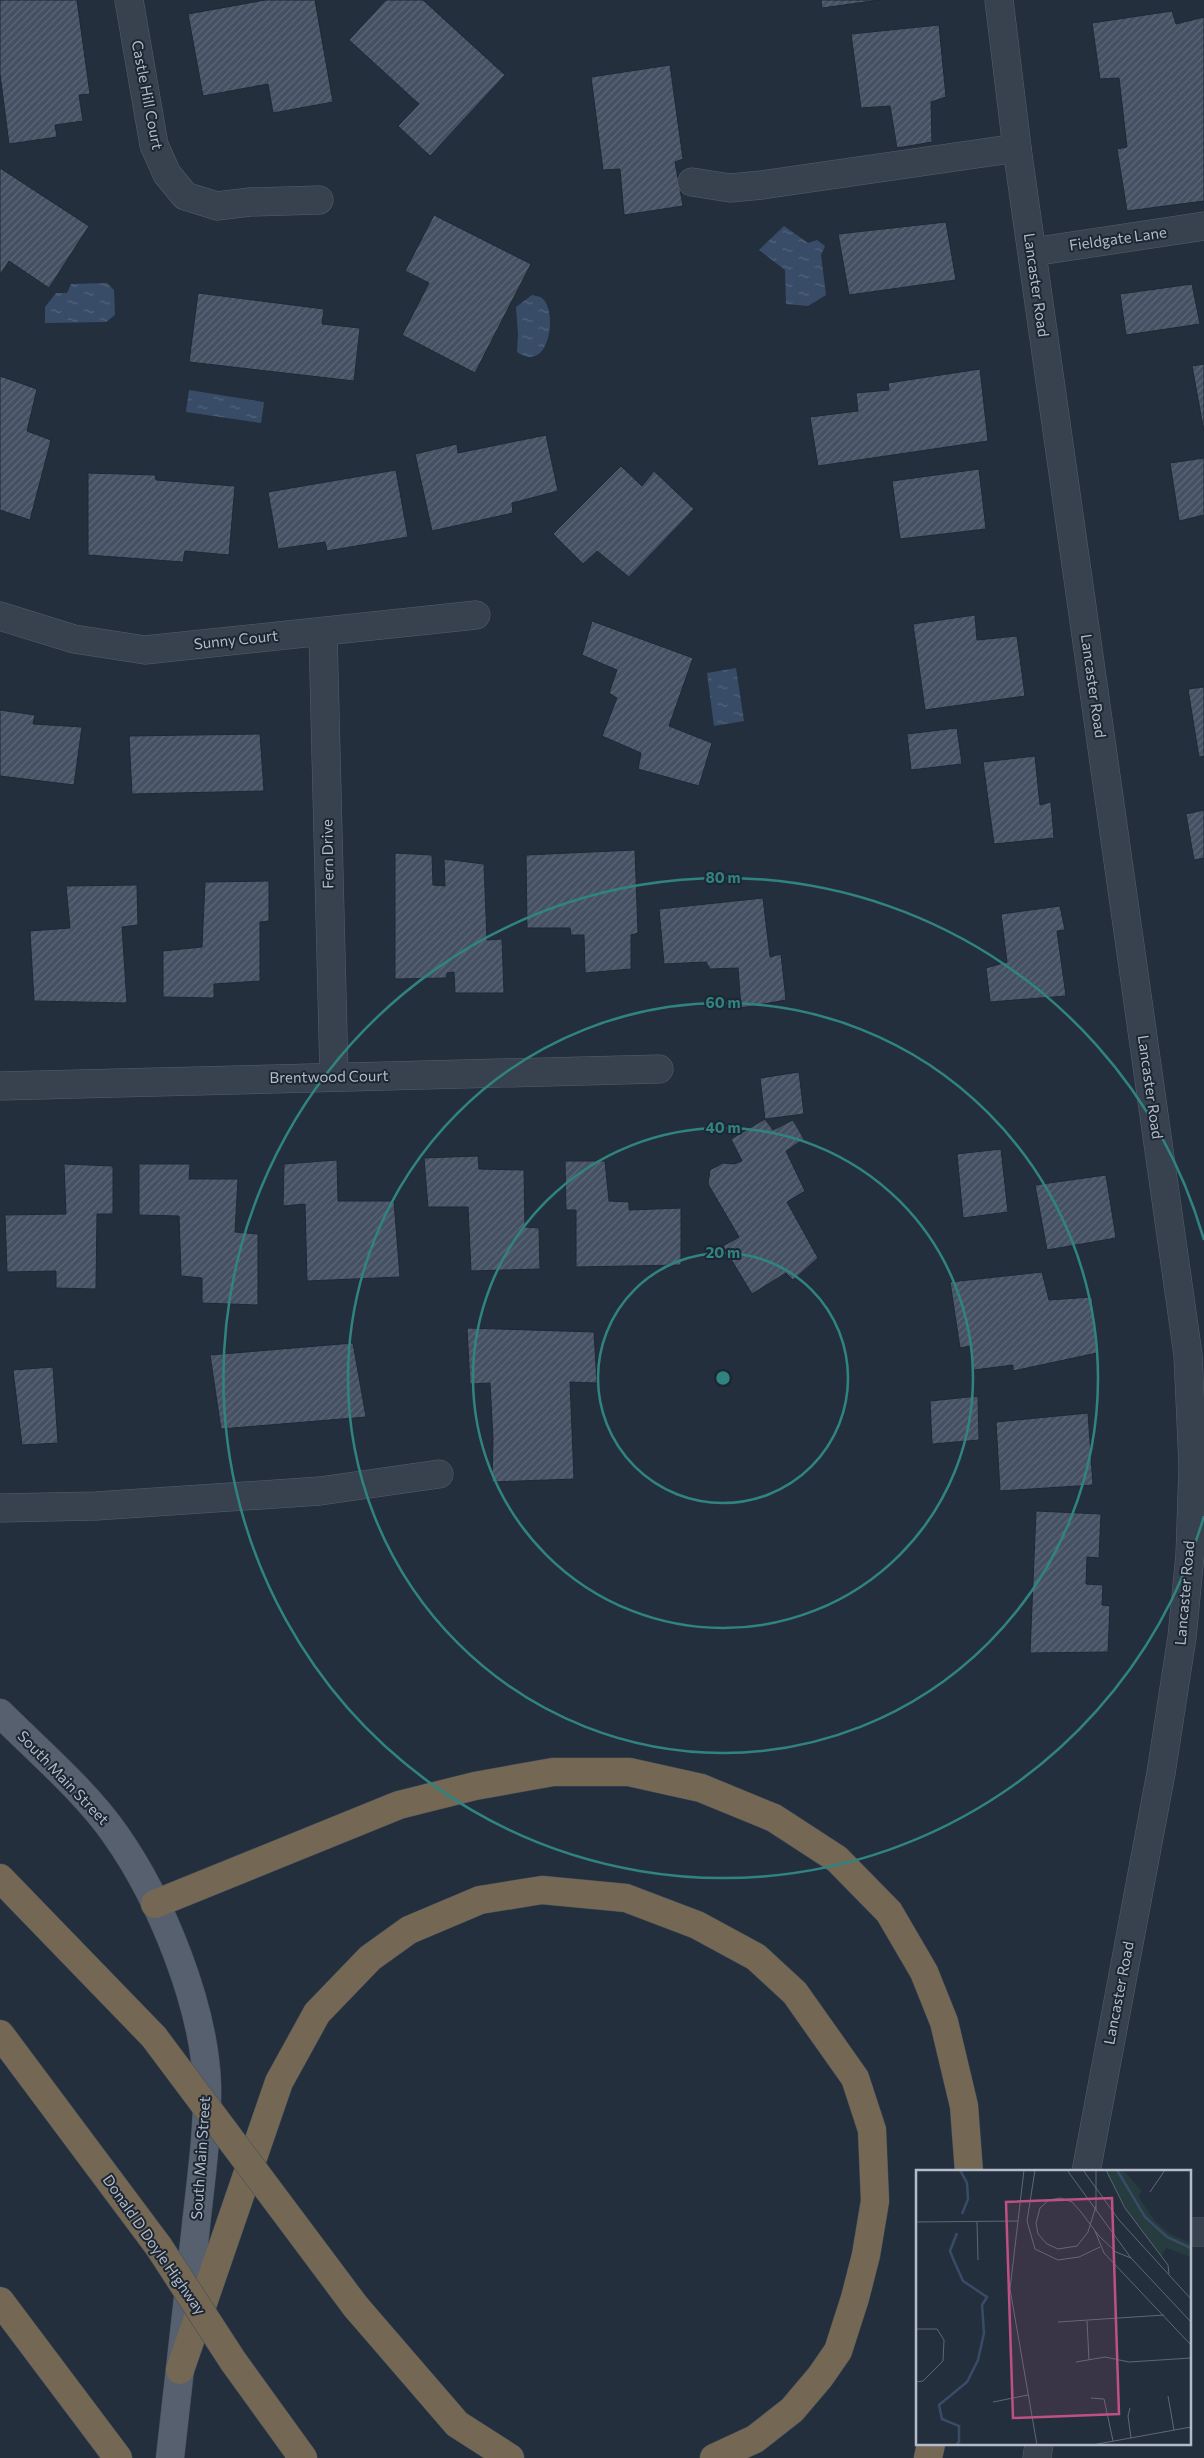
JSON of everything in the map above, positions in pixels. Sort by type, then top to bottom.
[{"type":"highway","points":[[154,1904],[399,1805],[476,1786],[553,1772],[629,1772],[701,1788],[774,1818],[837,1859],[889,1912],[924,1972],[944,2022],[964,2106],[969,2151],[968,2170]]},
{"type":"highway","points":[[0,1878],[154,2037],[356,2307],[457,2424],[510,2458]]},
{"type":"highway","points":[[180,2370],[279,2082],[317,2013],[370,1958],[409,1930],[480,1900],[542,1890],[626,1898],[697,1925],[756,1957],[795,1993],[855,2078],[872,2130],[875,2201],[866,2255],[838,2351],[820,2377],[792,2410],[755,2439],[714,2458]]},
{"type":"highway","name":"Donald D Doyle Highway","points":[[0,2034],[158,2247],[233,2361],[303,2458]]},
{"type":"highway","points":[[0,2301],[118,2458]]},
{"type":"main road","name":"South Main Street","points":[[0,1713],[84,1798],[114,1832],[134,1863],[180,1965],[200,2029],[206,2084],[205,2144],[170,2458]]},
{"type":"street","name":"Castle Hill Court","points":[[128,0],[154,145],[166,174],[185,196],[216,206],[250,202],[319,200]]},
{"type":"street","name":"Lancaster Road","points":[[999,0],[1017,148],[1188,1354],[1193,1466],[1190,1554],[1182,1637],[1161,1773],[1086,2170]]},
{"type":"street","points":[[692,182],[730,188],[762,185],[1017,148]]},
{"type":"street","name":"Fieldgate Lane","points":[[1032,252],[1204,226]]},
{"type":"street","name":"Sunny Court","points":[[0,616],[74,639],[145,650],[476,615]]},
{"type":"street","name":"Fern Drive","points":[[323,632],[334,1076]]},
{"type":"street","name":"Brentwood Court","points":[[0,1086],[659,1069]]},
{"type":"street","points":[[0,1508],[96,1506],[320,1492],[439,1474]]},
{"type":"water","points":[[784,226],[808,243],[817,240],[825,246],[821,255],[826,295],[808,306],[786,304],[785,270],[759,250]]},
{"type":"water","points":[[107,283],[114,290],[115,315],[106,322],[45,323],[45,307],[56,293],[67,293],[71,284]]},
{"type":"water","points":[[532,295],[542,298],[548,306],[550,328],[548,339],[543,349],[537,355],[528,357],[517,352],[516,307]]},
{"type":"water","points":[[189,390],[264,402],[261,423],[186,412]]},
{"type":"water","points":[[736,668],[744,721],[714,726],[707,673]]},
{"type":"building","points":[[0,0],[77,0],[90,94],[79,95],[83,121],[55,125],[57,137],[9,144],[0,74]]},
{"type":"building","points":[[265,0],[315,0],[333,102],[273,113],[268,84],[203,96],[188,14]]},
{"type":"building","points":[[386,0],[423,0],[505,75],[430,156],[398,126],[419,104],[349,40]]},
{"type":"building","points":[[821,0],[880,0],[822,8]]},
{"type":"building","points":[[1172,11],[1176,24],[1204,17],[1204,201],[1127,211],[1117,149],[1127,147],[1119,78],[1100,79],[1092,23]]},
{"type":"building","points":[[939,25],[946,97],[931,102],[932,142],[897,148],[890,106],[861,108],[851,34]]},
{"type":"building","points":[[670,65],[683,159],[675,162],[683,206],[624,215],[620,169],[603,170],[591,77]]},
{"type":"building","points":[[0,168],[89,226],[49,288],[9,261],[0,275]]},
{"type":"building","points":[[434,215],[531,264],[475,373],[402,335],[429,283],[405,271]]},
{"type":"building","points":[[946,222],[956,280],[849,295],[838,234]]},
{"type":"building","points":[[1192,284],[1200,324],[1126,335],[1120,294]]},
{"type":"building","points":[[198,293],[324,309],[322,324],[360,328],[354,381],[189,362]]},
{"type":"building","points":[[1204,364],[1204,432],[1192,366]]},
{"type":"building","points":[[980,369],[988,441],[818,466],[810,417],[858,411],[856,393],[889,390],[888,383]]},
{"type":"building","points":[[0,376],[37,389],[27,431],[51,440],[30,520],[0,510]]},
{"type":"building","points":[[546,435],[558,491],[512,503],[513,513],[432,531],[415,454],[457,444],[458,453]]},
{"type":"building","points":[[1204,458],[1204,515],[1179,521],[1170,463]]},
{"type":"building","points":[[621,466],[642,486],[654,471],[694,509],[629,577],[597,551],[583,564],[553,534]]},
{"type":"building","points":[[979,469],[986,529],[900,539],[892,481]]},
{"type":"building","points":[[396,470],[408,537],[327,551],[325,542],[278,549],[268,492]]},
{"type":"building","points":[[88,473],[155,475],[156,480],[235,486],[229,555],[185,551],[183,562],[88,555]]},
{"type":"building","points":[[975,615],[977,640],[1017,636],[1025,696],[925,710],[913,624]]},
{"type":"building","points":[[592,621],[693,658],[669,726],[712,743],[699,786],[638,769],[641,753],[602,736],[617,698],[609,693],[617,670],[582,655]]},
{"type":"building","points":[[1204,687],[1204,756],[1199,757],[1188,689]]},
{"type":"building","points":[[0,710],[35,715],[33,724],[82,727],[74,785],[0,776]]},
{"type":"building","points":[[957,728],[962,764],[911,770],[907,734]]},
{"type":"building","points":[[260,734],[264,791],[132,794],[129,736]]},
{"type":"building","points":[[1035,756],[1040,805],[1051,802],[1054,838],[994,844],[983,762]]},
{"type":"building","points":[[1204,810],[1204,858],[1194,860],[1186,814]]},
{"type":"building","points":[[635,850],[638,933],[631,935],[631,969],[585,973],[584,935],[571,935],[570,928],[527,928],[526,855]]},
{"type":"building","points":[[395,853],[432,855],[433,885],[445,886],[444,859],[484,864],[487,940],[502,939],[504,993],[455,993],[454,972],[447,973],[446,978],[395,979]]},
{"type":"building","points":[[269,881],[269,921],[260,922],[260,981],[214,984],[214,998],[163,997],[163,951],[202,947],[205,882]]},
{"type":"building","points":[[137,885],[138,925],[122,927],[127,1003],[34,1001],[30,931],[70,928],[66,886]]},
{"type":"building","points":[[763,898],[770,957],[781,954],[786,1000],[741,1008],[738,968],[710,969],[706,962],[664,964],[659,909]]},
{"type":"building","points":[[1060,906],[1065,930],[1057,931],[1066,996],[990,1002],[986,968],[1007,962],[1001,914]]},
{"type":"building","points":[[799,1072],[804,1114],[765,1119],[760,1078]]},
{"type":"building","points":[[765,1119],[773,1130],[793,1120],[804,1139],[786,1151],[805,1191],[787,1202],[818,1258],[793,1280],[786,1273],[752,1294],[723,1246],[739,1237],[708,1184],[710,1170],[723,1163],[734,1164],[742,1161],[731,1139]]},
{"type":"building","points":[[1001,1149],[1008,1212],[963,1218],[957,1154]]},
{"type":"building","points":[[478,1156],[479,1169],[524,1170],[525,1227],[539,1228],[540,1269],[471,1271],[468,1207],[428,1207],[424,1158]]},
{"type":"building","points":[[337,1160],[338,1201],[394,1201],[400,1277],[307,1281],[305,1204],[283,1206],[284,1164]]},
{"type":"building","points":[[565,1161],[605,1161],[609,1201],[629,1202],[629,1210],[681,1208],[681,1265],[576,1267],[576,1210],[566,1210]]},
{"type":"building","points":[[64,1164],[113,1166],[113,1214],[97,1214],[96,1289],[56,1288],[56,1271],[7,1272],[5,1215],[66,1214]]},
{"type":"building","points":[[139,1164],[190,1164],[189,1179],[238,1179],[235,1232],[258,1234],[258,1305],[202,1303],[202,1278],[181,1276],[179,1216],[139,1215]]},
{"type":"building","points":[[1106,1175],[1116,1238],[1047,1250],[1035,1185]]},
{"type":"building","points":[[1042,1272],[1049,1300],[1092,1297],[1097,1353],[1013,1371],[1013,1365],[974,1370],[970,1346],[960,1348],[950,1282]]},
{"type":"building","points":[[467,1328],[594,1332],[597,1383],[570,1382],[574,1479],[492,1482],[493,1439],[490,1383],[470,1384]]},
{"type":"building","points":[[353,1343],[366,1417],[221,1429],[210,1355]]},
{"type":"building","points":[[53,1367],[58,1443],[22,1445],[13,1370]]},
{"type":"building","points":[[978,1396],[979,1440],[932,1444],[930,1401]]},
{"type":"building","points":[[1088,1413],[1093,1485],[1000,1491],[996,1422]]},
{"type":"building","points":[[1036,1511],[1101,1514],[1099,1558],[1087,1557],[1086,1584],[1103,1585],[1102,1605],[1110,1606],[1108,1652],[1030,1653]]}]
